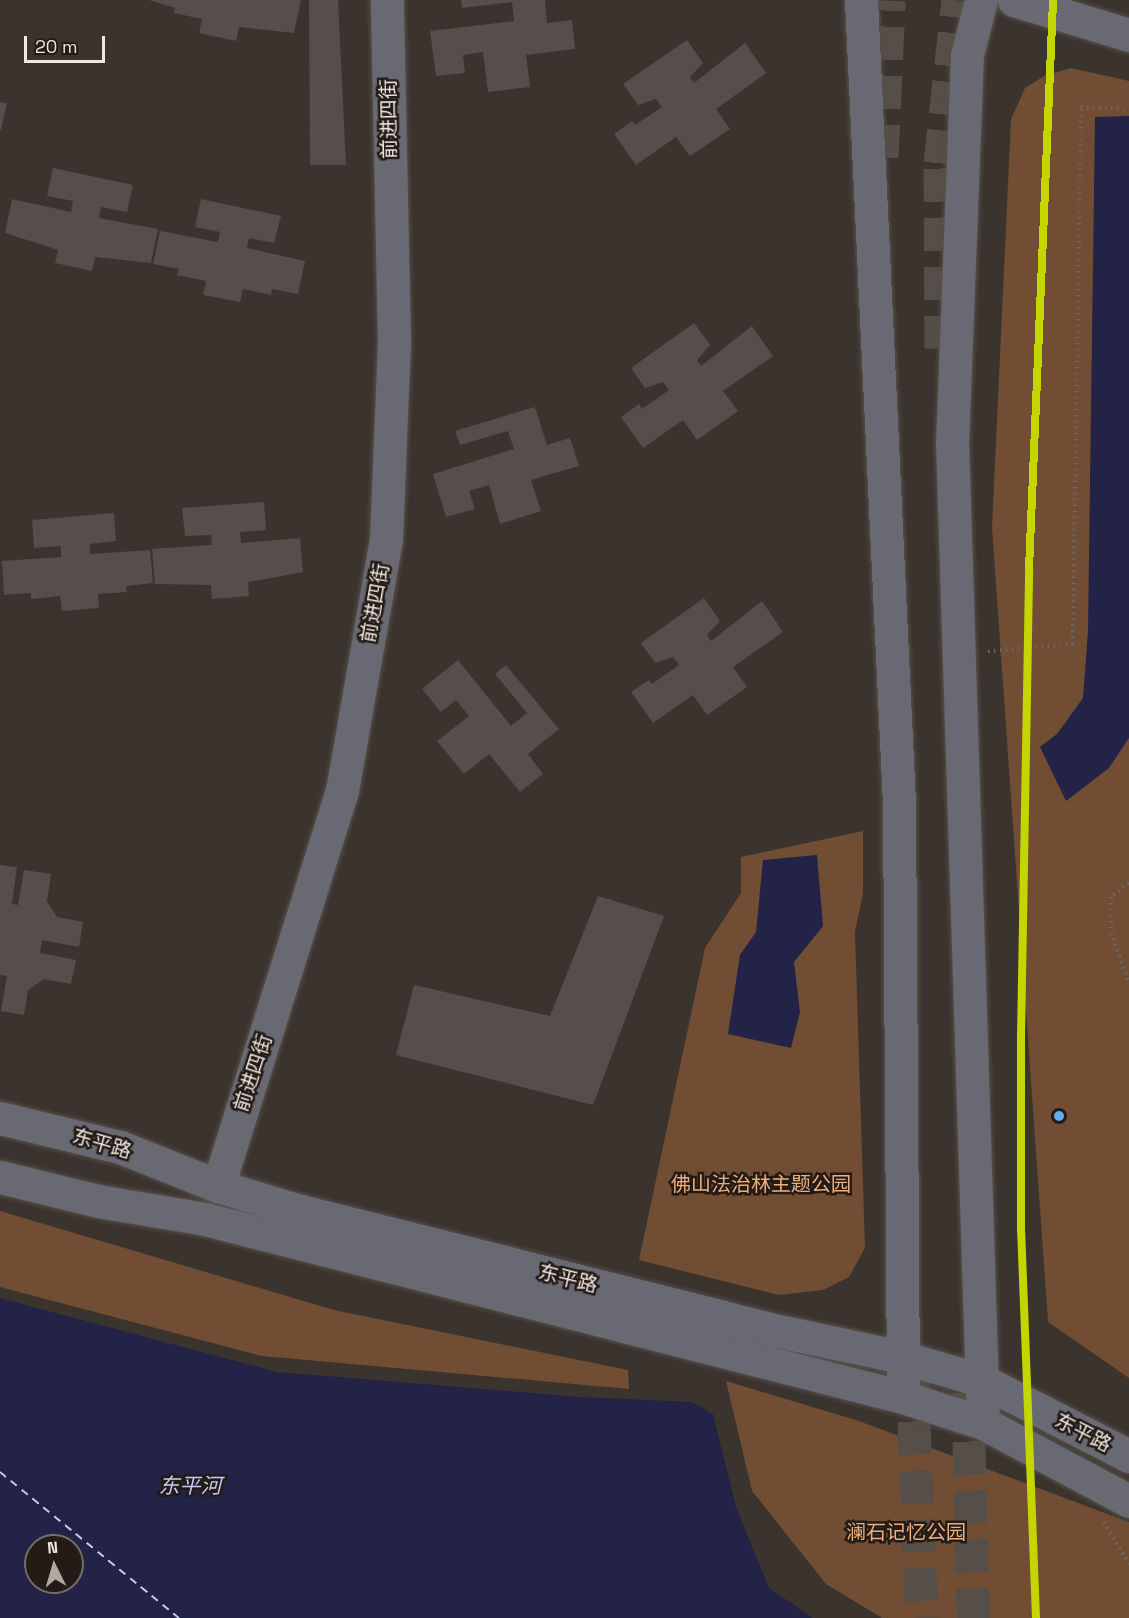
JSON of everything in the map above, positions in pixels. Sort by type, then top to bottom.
[{"type":"main road","name":"前进四街","points":[[218,1186],[342,791],[386,540],[394,342],[387,0]]},
{"type":"main road","points":[[861,0],[899,802],[903,1397]]},
{"type":"main road","points":[[981,0],[967,55],[952,441],[977,1326],[983,1380],[983,1423]]},
{"type":"main road","points":[[1014,0],[1129,35]]},
{"type":"main road","name":"东平路","points":[[0,1118],[120,1147],[218,1186],[305,1212],[769,1329],[902,1357],[983,1380],[1129,1456]]},
{"type":"main road","name":"东平路","points":[[0,1178],[98,1201],[216,1222],[903,1397],[983,1423],[1129,1501]]},
{"type":"path","points":[[984,651],[1073,644],[1082,107],[1129,110]]},
{"type":"path","points":[[1129,883],[1111,897],[1111,933],[1129,983]]},
{"type":"path","points":[[1101,1518],[1129,1564]]},
{"type":"green space","points":[[1071,68],[1129,81],[1129,1378],[1048,1322],[992,528],[1011,119],[1025,88],[1044,76]]},
{"type":"green space","name":"佛山法治林主题公园","points":[[863,831],[863,893],[855,932],[865,1248],[849,1277],[823,1290],[779,1295],[639,1260],[705,948],[741,893],[741,857]]},
{"type":"green space","points":[[0,1211],[334,1310],[628,1370],[629,1389],[262,1356],[0,1287]]},
{"type":"green space","name":"澜石记忆公园","points":[[726,1381],[859,1421],[1129,1522],[1129,1618],[882,1618],[826,1584],[752,1491]]},
{"type":"water","points":[[1129,116],[1129,738],[1109,768],[1066,801],[1040,747],[1057,734],[1083,698],[1088,631],[1095,117]]},
{"type":"water","points":[[817,855],[823,926],[794,962],[800,1012],[791,1048],[728,1034],[740,955],[756,932],[763,860]]},
{"type":"water","name":"东平河","points":[[0,1298],[277,1372],[580,1397],[692,1402],[713,1414],[736,1507],[769,1588],[813,1618],[0,1618]]},
{"type":"building","points":[[149,0],[301,0],[294,33],[239,27],[236,41],[199,33],[202,19],[174,13],[175,8]]},
{"type":"building","points":[[309,0],[338,0],[346,165],[310,165]]},
{"type":"building","points":[[461,0],[545,0],[547,23],[572,20],[575,49],[526,55],[530,87],[488,92],[483,52],[463,55],[465,73],[436,76],[430,31],[514,21],[512,2],[462,8]]},
{"type":"building","points":[[687,40],[703,63],[690,77],[694,83],[745,43],[766,73],[716,109],[730,129],[690,156],[676,137],[636,165],[614,134],[632,121],[635,125],[662,107],[656,99],[638,105],[623,84]]},
{"type":"building","points":[[0,102],[7,103],[1,130],[0,130]]},
{"type":"building","points":[[53,168],[133,185],[127,212],[101,207],[99,218],[158,229],[151,263],[95,257],[92,271],[55,263],[58,250],[5,233],[12,199],[71,212],[73,201],[47,196]]},
{"type":"building","points":[[201,199],[281,216],[274,243],[249,238],[247,248],[305,261],[298,294],[272,289],[271,295],[243,289],[240,302],[203,295],[206,281],[177,275],[179,269],[153,264],[160,231],[218,242],[220,232],[195,227]]},
{"type":"building","points":[[694,323],[710,345],[697,360],[701,366],[752,326],[773,356],[723,391],[738,411],[697,440],[683,420],[643,448],[621,417],[639,404],[642,409],[669,390],[663,382],[645,388],[631,368]]},
{"type":"building","points":[[535,407],[547,445],[570,438],[579,466],[531,480],[541,511],[500,524],[489,485],[469,491],[475,509],[446,517],[433,474],[514,449],[508,431],[460,445],[455,431]]},
{"type":"building","points":[[264,502],[266,530],[240,532],[241,543],[300,538],[303,572],[248,582],[249,596],[212,599],[211,585],[155,584],[152,549],[212,545],[211,535],[185,536],[182,508]]},
{"type":"building","points":[[114,513],[116,541],[90,544],[90,554],[150,550],[153,583],[126,586],[127,592],[98,594],[99,608],[62,611],[60,596],[31,599],[31,593],[4,595],[2,561],[61,557],[61,546],[34,548],[32,520]]},
{"type":"building","points":[[704,598],[720,621],[707,635],[711,641],[762,601],[783,632],[733,667],[747,687],[707,715],[693,695],[653,723],[631,692],[649,680],[652,684],[679,665],[673,657],[655,663],[641,643]]},
{"type":"building","points":[[458,660],[511,726],[527,713],[495,674],[506,665],[559,729],[528,754],[543,774],[520,792],[489,754],[464,774],[437,741],[469,716],[456,700],[441,712],[422,689]]},
{"type":"building","points":[[0,865],[17,867],[12,904],[18,905],[24,870],[51,874],[47,901],[57,917],[83,922],[79,947],[42,940],[40,953],[76,960],[71,984],[44,979],[28,990],[24,1015],[1,1011],[7,976],[0,975]]},
{"type":"building","points":[[598,896],[664,916],[593,1105],[396,1055],[414,985],[550,1016]]},
{"type":"ferry route","points":[[0,1472],[179,1618]]},
{"type":"tunnel","points":[[882,157],[889,0]]},
{"type":"tunnel","points":[[941,348],[940,163],[958,0]]},
{"type":"tunnel","points":[[912,1372],[922,1618]]},
{"type":"tunnel","points":[[968,1392],[973,1618]]},
{"type":"transit line","points":[[1036,1618],[1021,1231],[1021,1037],[1029,569],[1053,0]]}]
